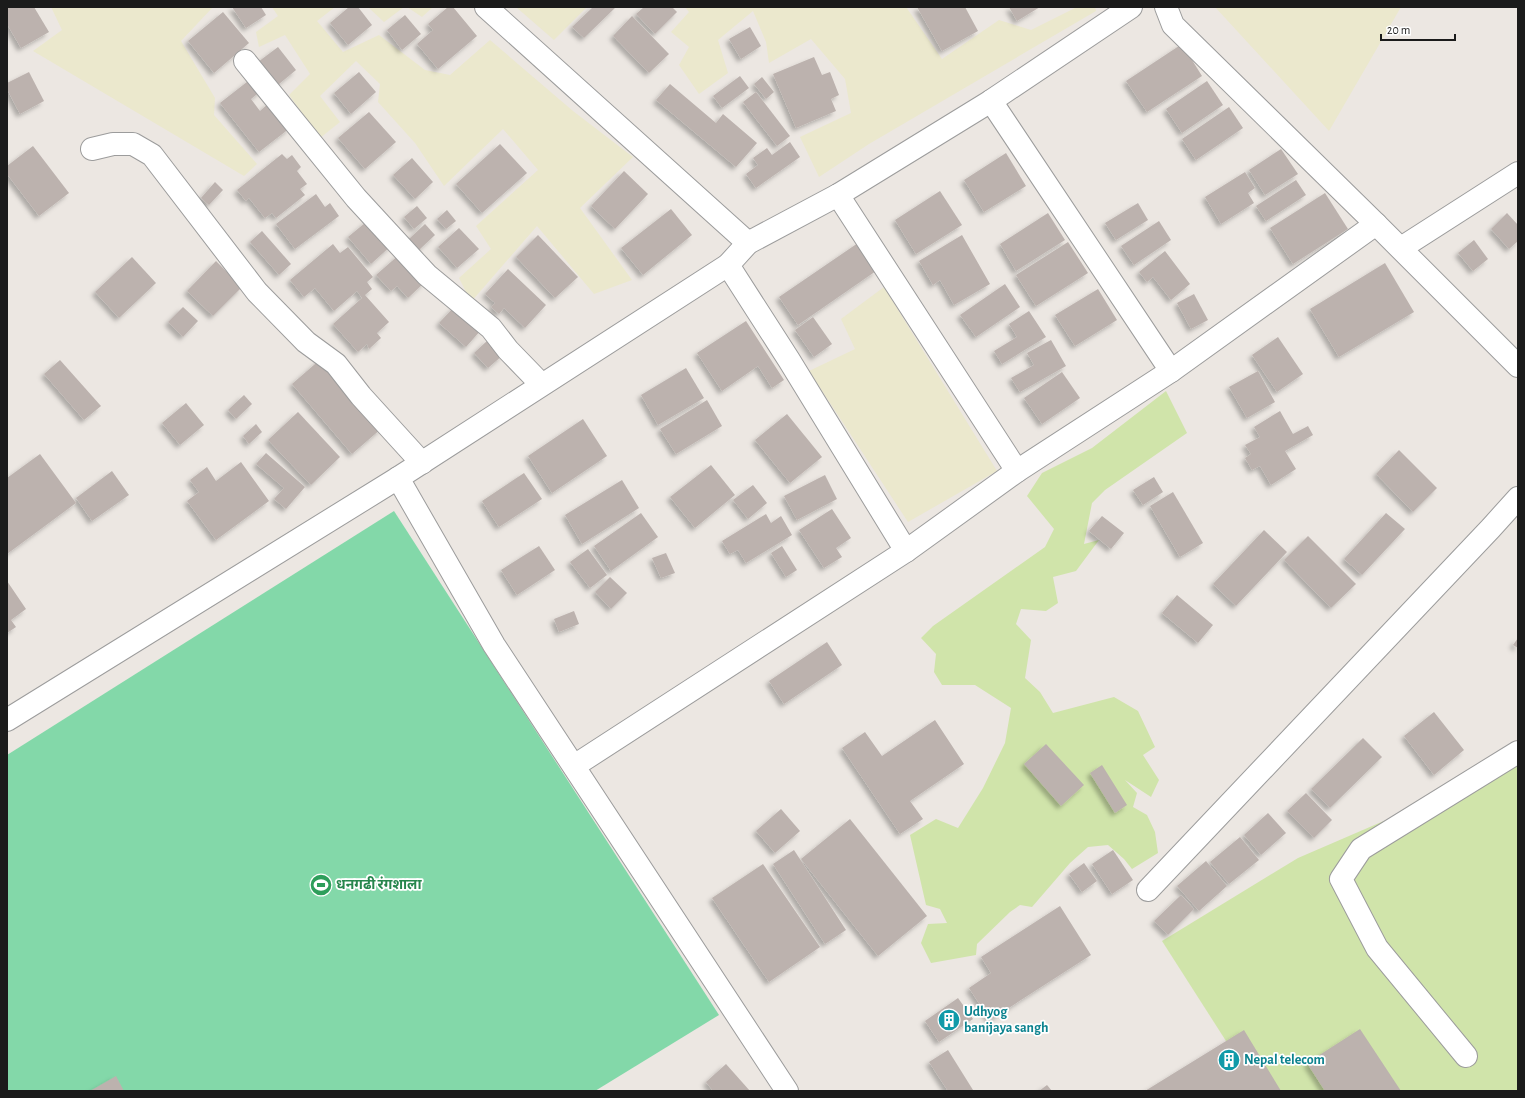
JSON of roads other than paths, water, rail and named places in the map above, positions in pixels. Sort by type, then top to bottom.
[{"type":"street","points":[[486,7],[748,243]]},
{"type":"street","points":[[7,720],[422,463],[541,384],[728,265],[748,243],[838,195],[991,101],[1131,7]]},
{"type":"street","points":[[1166,7],[1173,24],[1401,248],[1518,366]]},
{"type":"street","points":[[245,60],[356,198],[426,276],[491,328],[508,350],[541,384]]},
{"type":"street","points":[[991,101],[1171,371]]},
{"type":"street","points":[[92,148],[113,144],[133,144],[152,155],[257,292],[306,342],[336,364],[361,396],[422,463]]},
{"type":"street","points":[[1401,248],[1518,173]]},
{"type":"street","points":[[838,195],[1017,471]]},
{"type":"street","points":[[574,766],[906,551],[1017,471],[1171,371],[1376,224]]},
{"type":"street","points":[[728,265],[789,360],[906,551]]},
{"type":"street","points":[[398,478],[494,645],[787,1091]]},
{"type":"street","points":[[1148,890],[1518,498]]},
{"type":"street","points":[[1466,1056],[1377,948],[1341,879],[1360,849],[1518,752]]},
{"type":"place","name":"धनगढी रंगशाला","points":[[321,885]]},
{"type":"place","name":"Udhyog banijaya sangh","points":[[949,1020]]},
{"type":"place","name":"Nepal telecom","points":[[1229,1060]]}]
